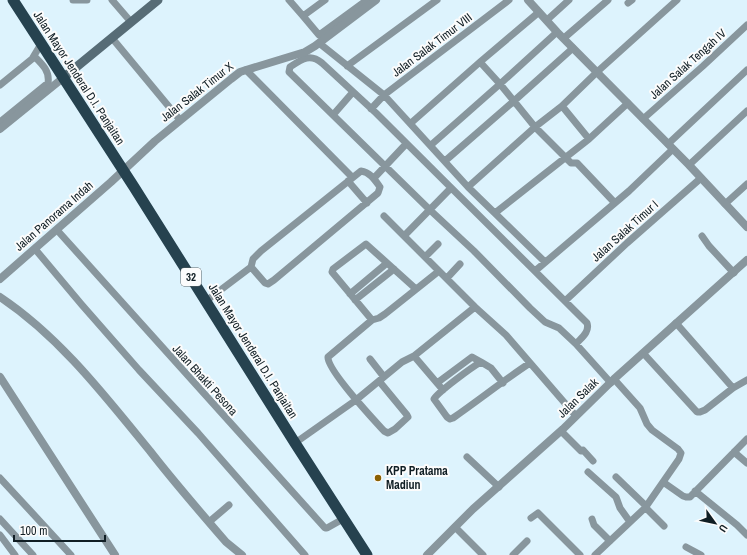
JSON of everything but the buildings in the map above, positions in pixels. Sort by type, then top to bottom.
[{"type":"highway","name":"Jalan Mayor Jenderal D.I. Panjaitan","points":[[13,0],[124,171],[367,555]]},
{"type":"main road","points":[[63,78],[158,0]]},
{"type":"street","points":[[73,0],[87,0]]},
{"type":"street","points":[[112,0],[131,22]]},
{"type":"street","points":[[289,0],[319,35],[367,0]]},
{"type":"street","points":[[303,16],[325,0]]},
{"type":"street","name":"Jalan Salak Timur X","points":[[124,171],[155,141],[240,72],[305,52],[319,44],[376,0]]},
{"type":"street","points":[[347,66],[437,0]]},
{"type":"street","name":"Jalan Salak Timur VIII","points":[[371,109],[384,95],[509,0]]},
{"type":"street","points":[[528,0],[557,32],[689,165],[747,227]]},
{"type":"street","points":[[547,20],[569,0]]},
{"type":"street","points":[[564,38],[608,0]]},
{"type":"street","points":[[468,187],[562,106],[597,72],[677,0]]},
{"type":"street","points":[[411,123],[539,12]]},
{"type":"street","name":"Jalan Salak Tengah IV","points":[[643,119],[747,25]]},
{"type":"street","points":[[431,145],[557,32]]},
{"type":"street","points":[[112,38],[180,120]]},
{"type":"street","points":[[0,85],[34,56],[41,44]]},
{"type":"street","points":[[319,44],[384,95],[445,160],[468,187],[545,262]]},
{"type":"street","points":[[445,160],[573,48]]},
{"type":"street","points":[[0,122],[48,83],[46,69],[34,56]]},
{"type":"street","points":[[576,344],[587,332],[588,325],[371,109],[315,58],[308,58],[298,61],[290,67],[289,72],[474,251],[530,308],[545,322],[557,326],[640,408],[647,424],[652,430],[680,451],[679,459],[645,507],[595,555]]},
{"type":"street","points":[[480,62],[536,127],[571,163],[577,163],[614,202]]},
{"type":"street","points":[[246,70],[350,179],[367,203]]},
{"type":"street","points":[[535,271],[614,202],[629,191],[670,147],[747,70]]},
{"type":"street","points":[[0,130],[63,78]]},
{"type":"street","points":[[333,115],[352,92]]},
{"type":"street","points":[[495,213],[589,139],[628,103]]},
{"type":"street","points":[[562,106],[589,139]]},
{"type":"street","points":[[689,165],[747,111]]},
{"type":"street","points":[[374,178],[406,144]]},
{"type":"street","name":"Jalan Panorama Indah","points":[[0,280],[124,171]]},
{"type":"street","points":[[206,301],[251,267],[253,260],[261,251],[350,179],[361,171],[374,178],[380,187],[378,193],[274,280],[268,284],[265,283],[251,267]]},
{"type":"street","name":"Jalan Salak Timur I","points":[[565,301],[627,243],[701,178]]},
{"type":"street","points":[[725,204],[747,184]]},
{"type":"street","points":[[404,236],[451,188]]},
{"type":"street","points":[[384,216],[475,307],[506,335],[576,416]]},
{"type":"street","name":"Jalan Bhakti Pesona","points":[[56,230],[325,528],[343,519]]},
{"type":"street","points":[[702,236],[709,246],[734,272]]},
{"type":"street","points":[[372,320],[332,272],[333,269],[366,244],[416,289]]},
{"type":"street","points":[[425,257],[438,244]]},
{"type":"street","points":[[35,248],[82,305],[139,370],[198,433],[305,555]]},
{"type":"street","name":"Jalan Salak","points":[[427,555],[455,527],[561,431],[612,381],[644,354],[676,323],[747,260]]},
{"type":"street","points":[[350,294],[388,263]]},
{"type":"street","points":[[447,278],[460,264]]},
{"type":"street","points":[[355,300],[394,270]]},
{"type":"street","points":[[370,359],[382,379],[408,415],[407,419],[395,429],[386,433],[356,400],[336,374],[327,359],[329,355],[372,320],[385,314],[439,271]]},
{"type":"street","points":[[0,297],[24,314],[45,332],[78,366],[226,542],[242,555]]},
{"type":"street","points":[[295,443],[356,400],[405,360],[414,356],[475,307]]},
{"type":"street","points":[[676,323],[733,388]]},
{"type":"street","points":[[644,354],[697,412],[705,410],[733,388],[747,380]]},
{"type":"street","points":[[414,356],[443,390]]},
{"type":"street","points":[[437,383],[472,357],[491,368],[503,383]]},
{"type":"street","points":[[481,362],[434,397],[447,418],[452,419],[530,363]]},
{"type":"street","points":[[0,377],[115,555]]},
{"type":"street","points":[[561,431],[581,451],[583,450],[593,460]]},
{"type":"street","points":[[663,482],[686,498],[690,497],[747,439]]},
{"type":"street","points":[[734,452],[747,463]]},
{"type":"street","points":[[467,457],[499,487]]},
{"type":"street","points":[[588,472],[616,496],[620,508],[630,522]]},
{"type":"street","points":[[616,477],[664,526]]},
{"type":"street","points":[[0,478],[71,555]]},
{"type":"street","points":[[695,491],[747,535]]},
{"type":"street","points":[[209,522],[229,505]]},
{"type":"street","points":[[531,518],[538,513],[580,555]]},
{"type":"street","points":[[0,519],[33,555]]},
{"type":"street","points":[[592,519],[594,525],[610,541]]},
{"type":"street","points":[[455,527],[483,555]]},
{"type":"street","points":[[0,535],[15,555]]},
{"type":"street","points":[[513,555],[527,541]]},
{"type":"street","points":[[686,547],[701,555]]},
{"type":"place","name":"KPP Pratama Madiun","points":[[378,478]]}]
